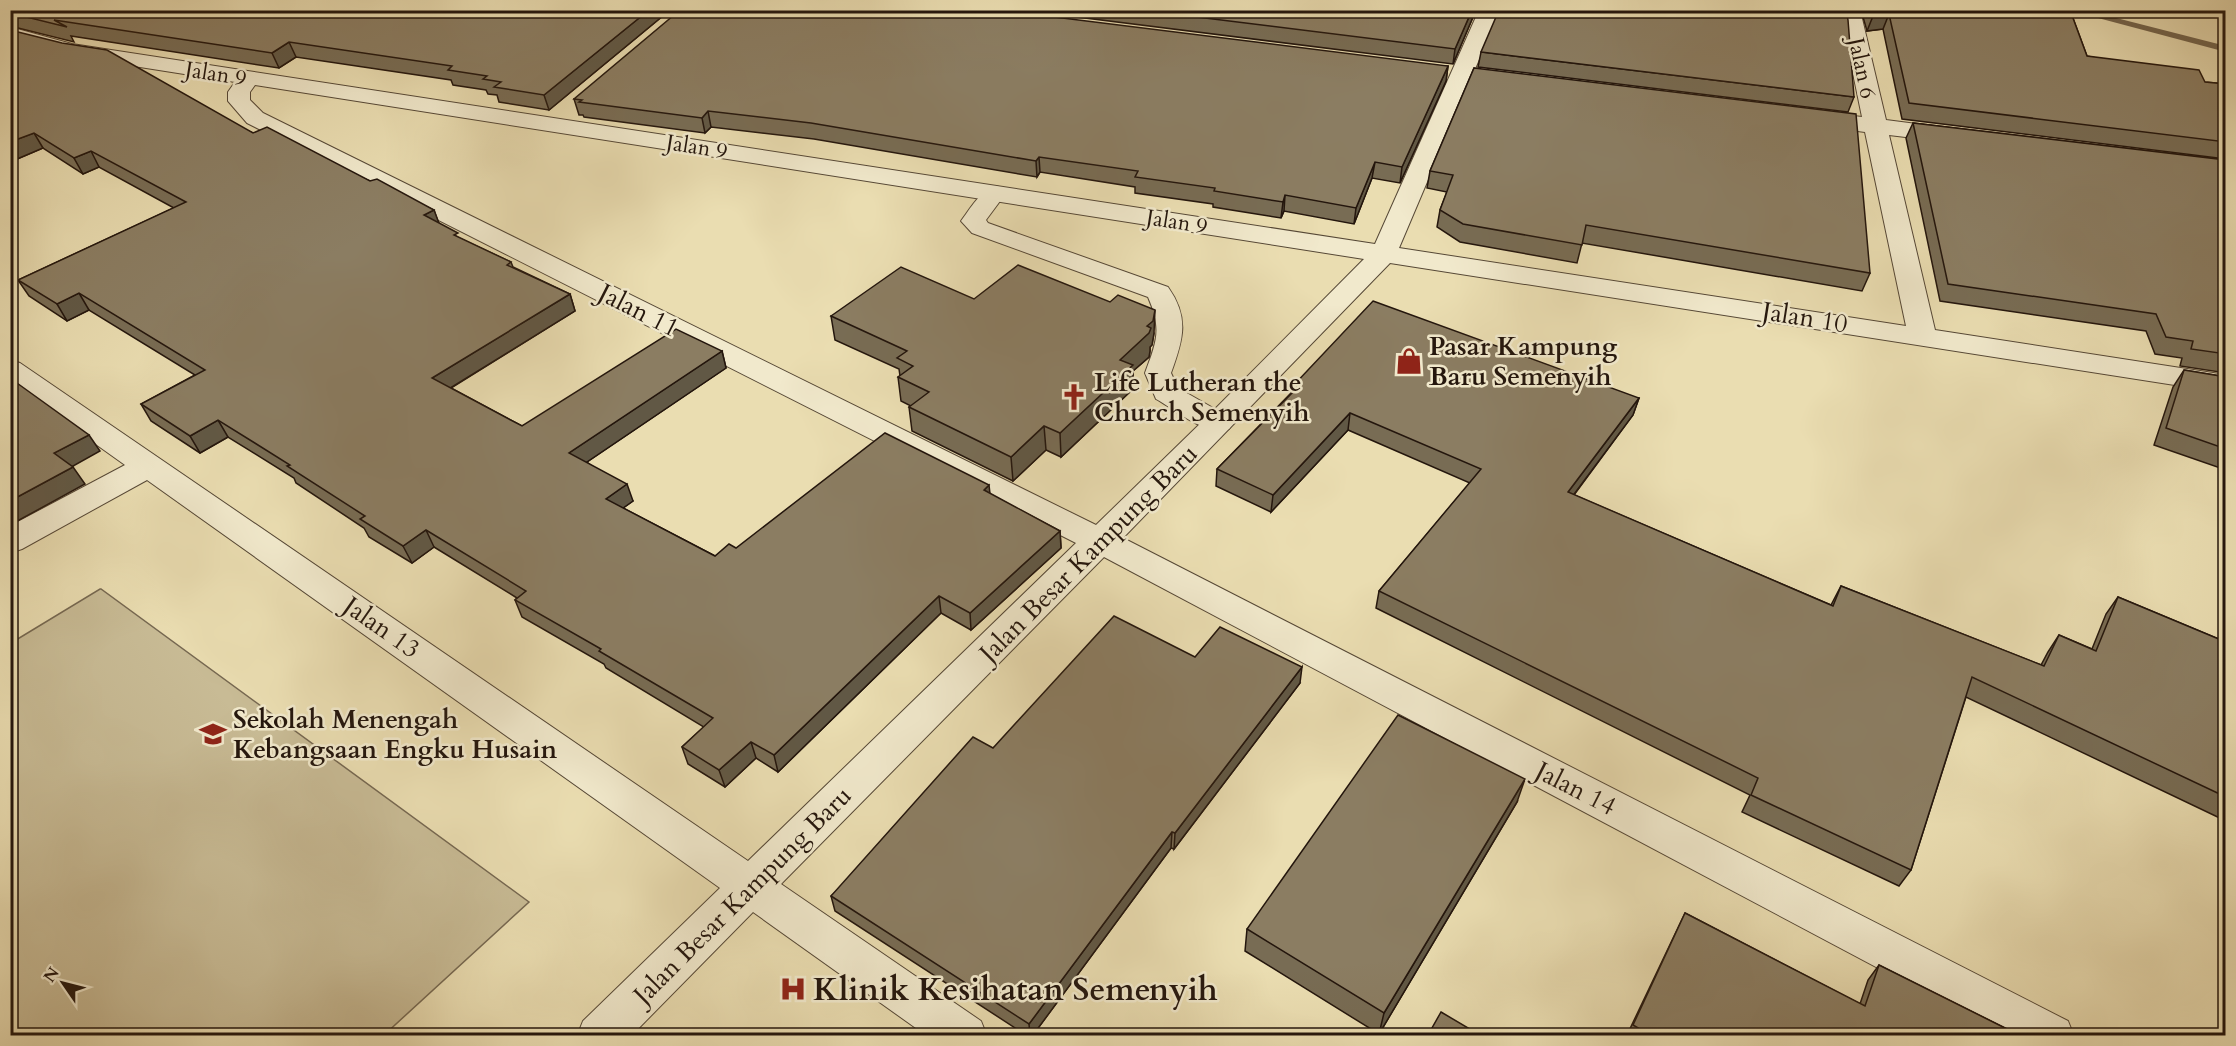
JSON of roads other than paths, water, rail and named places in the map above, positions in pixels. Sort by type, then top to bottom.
[{"type":"street","name":"Jalan Besar Kampung Baru","points":[[599,1035],[1219,423],[1384,253],[1490,10]]},
{"type":"street","name":"Jalan 6","points":[[1850,10],[1922,335]]},
{"type":"street","name":"Jalan 9","points":[[10,33],[70,50],[249,78],[560,116],[995,193],[1384,253]]},
{"type":"street","name":"Jalan 11","points":[[249,78],[238,92],[239,101],[255,118],[1100,541]]},
{"type":"street","points":[[1793,116],[1980,139]]},
{"type":"street","name":"Jalan 10","points":[[1384,253],[2226,384]]},
{"type":"street","name":"Jalan 13","points":[[10,369],[965,1035]]},
{"type":"street","points":[[10,541],[149,465]]},
{"type":"street","name":"Jalan 14","points":[[1100,541],[2052,1035]]},
{"type":"lane","points":[[995,193],[973,221],[980,228],[1159,292],[1170,318],[1173,333],[1158,373],[1166,393],[1219,423]]},
{"type":"waterway","points":[[2072,10],[2226,49]]},
{"type":"place","name":"Pasar Kampung Baru Semenyih","points":[[1409,361]]},
{"type":"place","name":"Life Lutheran the Church Semenyih","points":[[1074,397]]},
{"type":"place","name":"Sekolah Menengah Kebangsaan Engku Husain","points":[[213,734]]},
{"type":"place","name":"Klinik Kesihatan Semenyih","points":[[793,989]]}]
